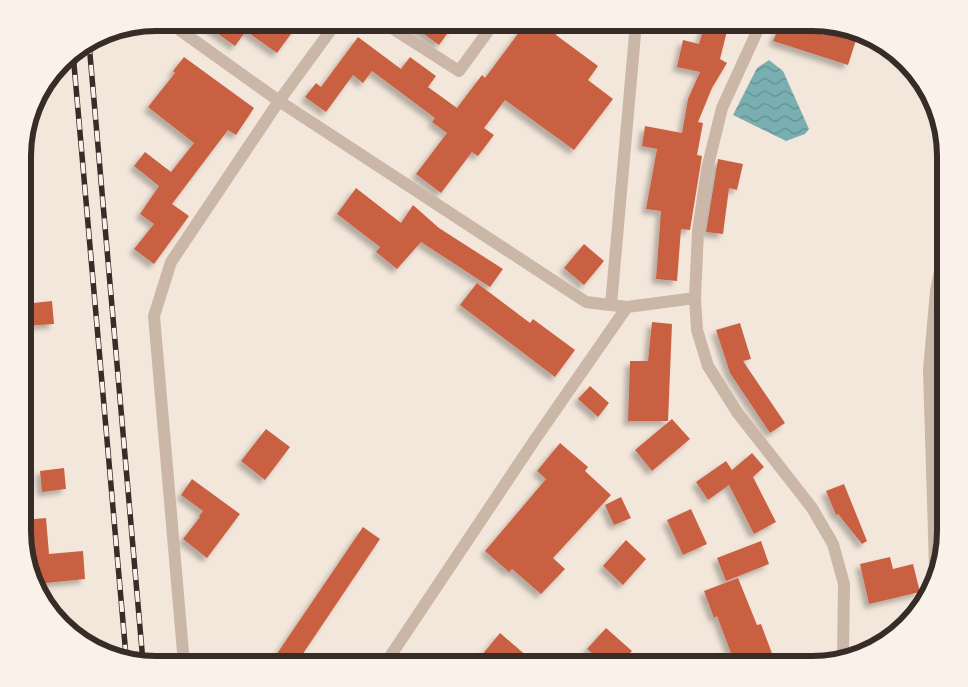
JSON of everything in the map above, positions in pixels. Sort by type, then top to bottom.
[{"type":"street","points":[[184,32],[279,101],[586,302],[627,307],[695,298]]},
{"type":"street","points":[[183,655],[154,316],[171,262],[324,32]]},
{"type":"street","points":[[398,32],[459,71],[487,32]]},
{"type":"street","points":[[611,305],[635,32]]},
{"type":"street","points":[[757,32],[722,108],[707,168],[698,231],[695,298],[697,330],[708,366],[737,412],[812,508],[832,544],[844,584],[843,651]]},
{"type":"street","points":[[935,551],[929,370],[936,291]]},
{"type":"street","points":[[391,655],[536,438],[627,307]]},
{"type":"water","points":[[769,60],[783,71],[809,129],[805,134],[786,141],[733,115],[757,68]]},
{"type":"building","points":[[216,32],[245,32],[235,46]]},
{"type":"building","points":[[247,32],[292,32],[277,53]]},
{"type":"building","points":[[421,32],[448,32],[439,45]]},
{"type":"building","points":[[519,32],[556,32],[556,35],[598,66],[588,80],[613,99],[574,150],[505,100],[484,128],[494,135],[478,156],[472,152],[441,193],[416,174],[447,133],[432,122],[435,118],[372,71],[363,83],[353,75],[326,112],[305,97],[316,83],[321,87],[358,37],[401,69],[410,57],[436,76],[428,87],[457,108],[482,75],[485,78]]},
{"type":"building","points":[[702,32],[727,32],[720,59],[727,63],[712,88],[698,122],[703,123],[697,155],[702,156],[690,230],[681,229],[677,281],[656,279],[661,211],[646,209],[657,149],[642,146],[645,126],[682,133],[688,99],[700,72],[677,67],[683,40],[699,44]]},
{"type":"building","points":[[777,32],[817,32],[824,35],[825,33],[856,40],[848,65],[773,41]]},
{"type":"building","points":[[184,57],[254,108],[236,135],[228,130],[172,204],[189,216],[154,264],[134,249],[154,224],[140,214],[159,186],[134,166],[145,152],[171,172],[194,143],[148,107],[175,73],[173,71]]},
{"type":"building","points":[[718,159],[743,164],[737,190],[729,188],[723,234],[706,232]]},
{"type":"building","points":[[356,188],[401,223],[413,205],[439,228],[503,269],[490,287],[421,242],[397,269],[376,252],[380,247],[337,214]]},
{"type":"building","points":[[584,244],[604,261],[584,285],[564,268]]},
{"type":"building","points":[[477,283],[530,323],[533,319],[575,350],[555,377],[460,305]]},
{"type":"building","points":[[52,301],[54,324],[31,326],[31,303]]},
{"type":"building","points":[[652,322],[672,324],[668,421],[628,421],[630,361],[648,361]]},
{"type":"building","points":[[740,323],[751,359],[743,361],[785,423],[770,433],[730,373],[716,330]]},
{"type":"building","points":[[590,386],[609,403],[598,417],[578,399]]},
{"type":"building","points":[[672,419],[690,439],[652,471],[635,450]]},
{"type":"building","points":[[266,429],[290,447],[265,480],[241,461]]},
{"type":"building","points":[[560,443],[588,467],[585,471],[611,495],[553,558],[565,569],[541,594],[512,569],[509,572],[485,551],[546,479],[537,471]]},
{"type":"building","points":[[752,453],[764,467],[753,477],[776,522],[754,534],[729,485],[708,500],[696,482],[726,461],[732,470]]},
{"type":"building","points":[[64,468],[66,489],[42,492],[40,471]]},
{"type":"building","points":[[192,479],[240,514],[207,558],[183,539],[203,511],[181,495]]},
{"type":"building","points":[[844,484],[867,541],[862,544],[838,514],[836,515],[826,491]]},
{"type":"building","points":[[621,497],[631,518],[614,525],[605,505]]},
{"type":"building","points":[[691,509],[707,544],[683,555],[667,520]]},
{"type":"building","points":[[46,518],[49,554],[83,551],[85,579],[43,583],[34,555],[32,519]]},
{"type":"building","points":[[363,527],[380,539],[302,655],[276,655]]},
{"type":"building","points":[[626,540],[646,559],[623,585],[603,566]]},
{"type":"building","points":[[761,541],[769,564],[726,581],[717,558]]},
{"type":"building","points":[[890,557],[893,569],[913,564],[920,592],[869,604],[860,564]]},
{"type":"building","points":[[738,578],[757,625],[761,624],[773,656],[732,656],[717,616],[714,618],[704,591]]},
{"type":"building","points":[[606,628],[632,651],[628,656],[595,656],[587,649]]},
{"type":"building","points":[[500,633],[526,656],[483,656]]},
{"type":"railway","points":[[90,50],[142,654]]},
{"type":"railway","points":[[74,62],[126,651]]}]
